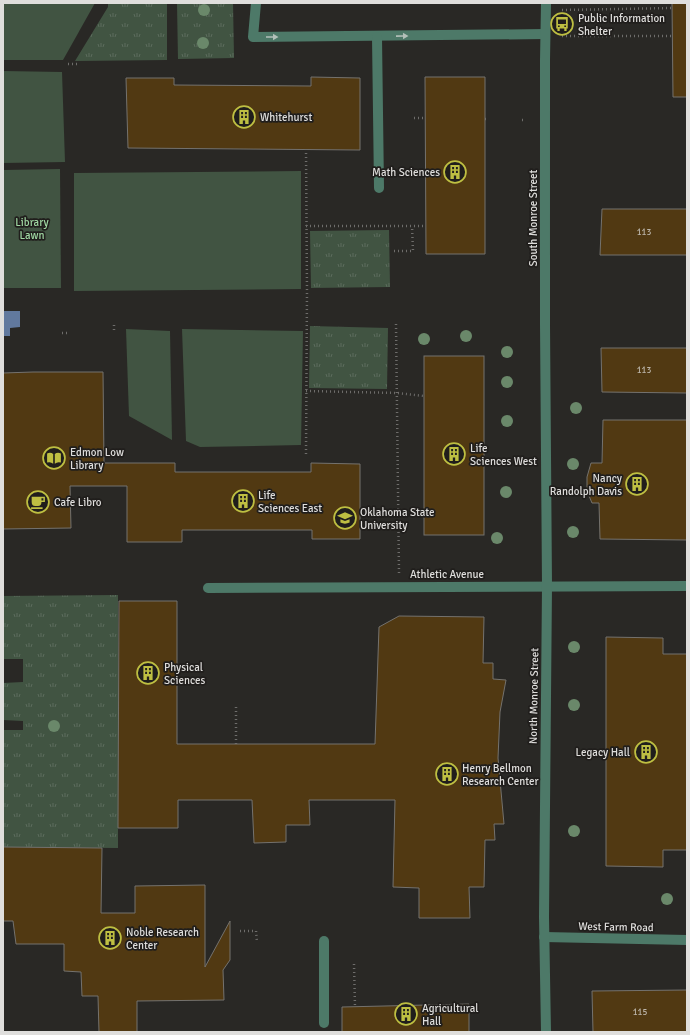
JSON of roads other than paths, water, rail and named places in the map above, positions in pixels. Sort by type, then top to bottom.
[{"type":"street","points":[[256,3],[253,37],[377,37],[546,34]]},
{"type":"street","name":"South Monroe Street","points":[[545,433],[546,3]]},
{"type":"street","points":[[377,37],[379,188]]},
{"type":"street","name":"North Monroe Street","points":[[545,433],[547,586],[544,937],[546,1032]]},
{"type":"street","name":"Athletic Avenue","points":[[208,588],[687,586]]},
{"type":"street","name":"West Farm Road","points":[[544,937],[687,940]]},
{"type":"street","points":[[324,941],[324,1023]]},
{"type":"water","points":[[3,311],[20,311],[20,327],[10,328],[10,336],[3,336]]},
{"type":"place","name":"Public Information Shelter","points":[[562,24]]},
{"type":"place","name":"Whitehurst","points":[[244,117]]},
{"type":"place","name":"Math Sciences","points":[[455,172]]},
{"type":"place","name":"Life Sciences West","points":[[454,454]]},
{"type":"place","name":"Edmon Low Library","points":[[54,458]]},
{"type":"place","name":"Nancy Randolph Davis","points":[[637,484]]},
{"type":"place","name":"Life Sciences East","points":[[243,501]]},
{"type":"place","name":"Cafe Libro","points":[[38,502]]},
{"type":"place","name":"Oklahoma State University","points":[[345,518]]},
{"type":"place","name":"Physical Sciences","points":[[148,673]]},
{"type":"place","name":"Legacy Hall","points":[[646,752]]},
{"type":"place","name":"Henry Bellmon Research Center","points":[[447,774]]},
{"type":"place","name":"Noble Research Center","points":[[110,938]]},
{"type":"place","name":"Agricultural Hall","points":[[406,1014]]},
{"type":"park label","name":"Library Lawn","points":[[32,228]]}]
